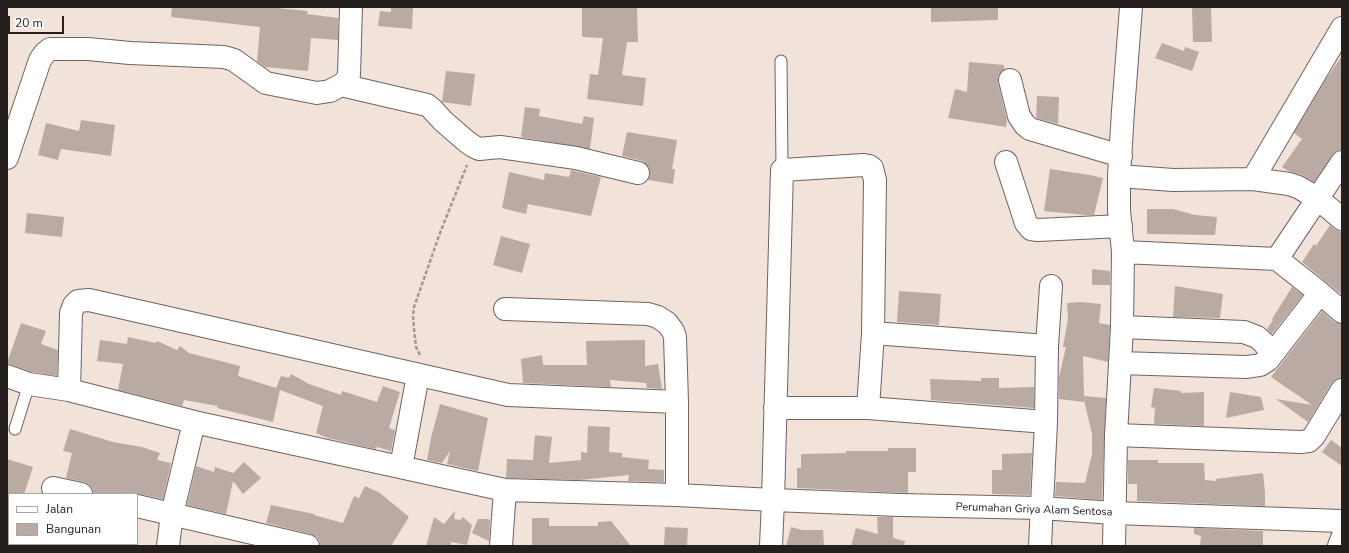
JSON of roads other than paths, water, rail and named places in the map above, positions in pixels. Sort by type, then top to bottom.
[{"type":"street","points":[[7,158],[40,60],[50,49],[88,48],[107,52],[224,57],[234,60],[266,83],[317,93],[330,91],[341,85],[346,81],[349,75],[351,7]]},
{"type":"street","points":[[1114,546],[1116,435],[1122,328],[1123,252],[1120,166],[1131,7]]},
{"type":"street","points":[[1253,179],[1342,28]]},
{"type":"street","points":[[1010,80],[1019,116],[1025,126],[1030,129],[1120,166],[1174,180],[1253,179],[1298,187],[1317,198],[1342,219]]},
{"type":"street","points":[[341,85],[427,105],[466,142],[479,149],[500,147],[576,158],[638,173]]},
{"type":"street","points":[[1006,162],[1026,223],[1031,229],[1038,230],[1121,226]]},
{"type":"street","points":[[1277,259],[1342,162]]},
{"type":"street","points":[[771,546],[782,170],[864,165],[870,167],[874,171],[873,333],[868,408]]},
{"type":"street","points":[[1123,252],[1277,259],[1342,312]]},
{"type":"street","points":[[1040,546],[1046,422],[1047,346],[1051,286]]},
{"type":"street","points":[[1120,363],[1247,367],[1260,365],[1268,360],[1320,293]]},
{"type":"street","points":[[69,390],[71,313],[74,305],[78,301],[82,300],[103,302],[418,375],[516,396],[677,402]]},
{"type":"street","points":[[505,309],[648,314],[658,317],[667,323],[673,331],[675,337],[677,495]]},
{"type":"street","points":[[1122,328],[1244,332],[1252,334],[1264,343],[1272,354]]},
{"type":"street","points":[[873,333],[1047,346]]},
{"type":"street","points":[[401,467],[418,375]]},
{"type":"street","name":"Perumahan Griya Alam Sentosa","points":[[7,376],[29,384],[69,390],[194,422],[505,490],[677,495],[900,505],[1041,508],[1114,513],[1342,521]]},
{"type":"street","points":[[1116,435],[1301,442],[1309,440],[1314,436],[1342,390]]},
{"type":"street","points":[[775,408],[868,408],[1046,422]]},
{"type":"street","points":[[168,546],[172,514],[194,422]]},
{"type":"street","points":[[53,488],[76,493]]},
{"type":"street","points":[[500,546],[505,490]]},
{"type":"street","points":[[138,506],[308,546]]},
{"type":"street","points":[[1339,546],[1342,538]]},
{"type":"lane","points":[[781,61],[782,170]]},
{"type":"lane","points":[[15,429],[29,384]]}]
